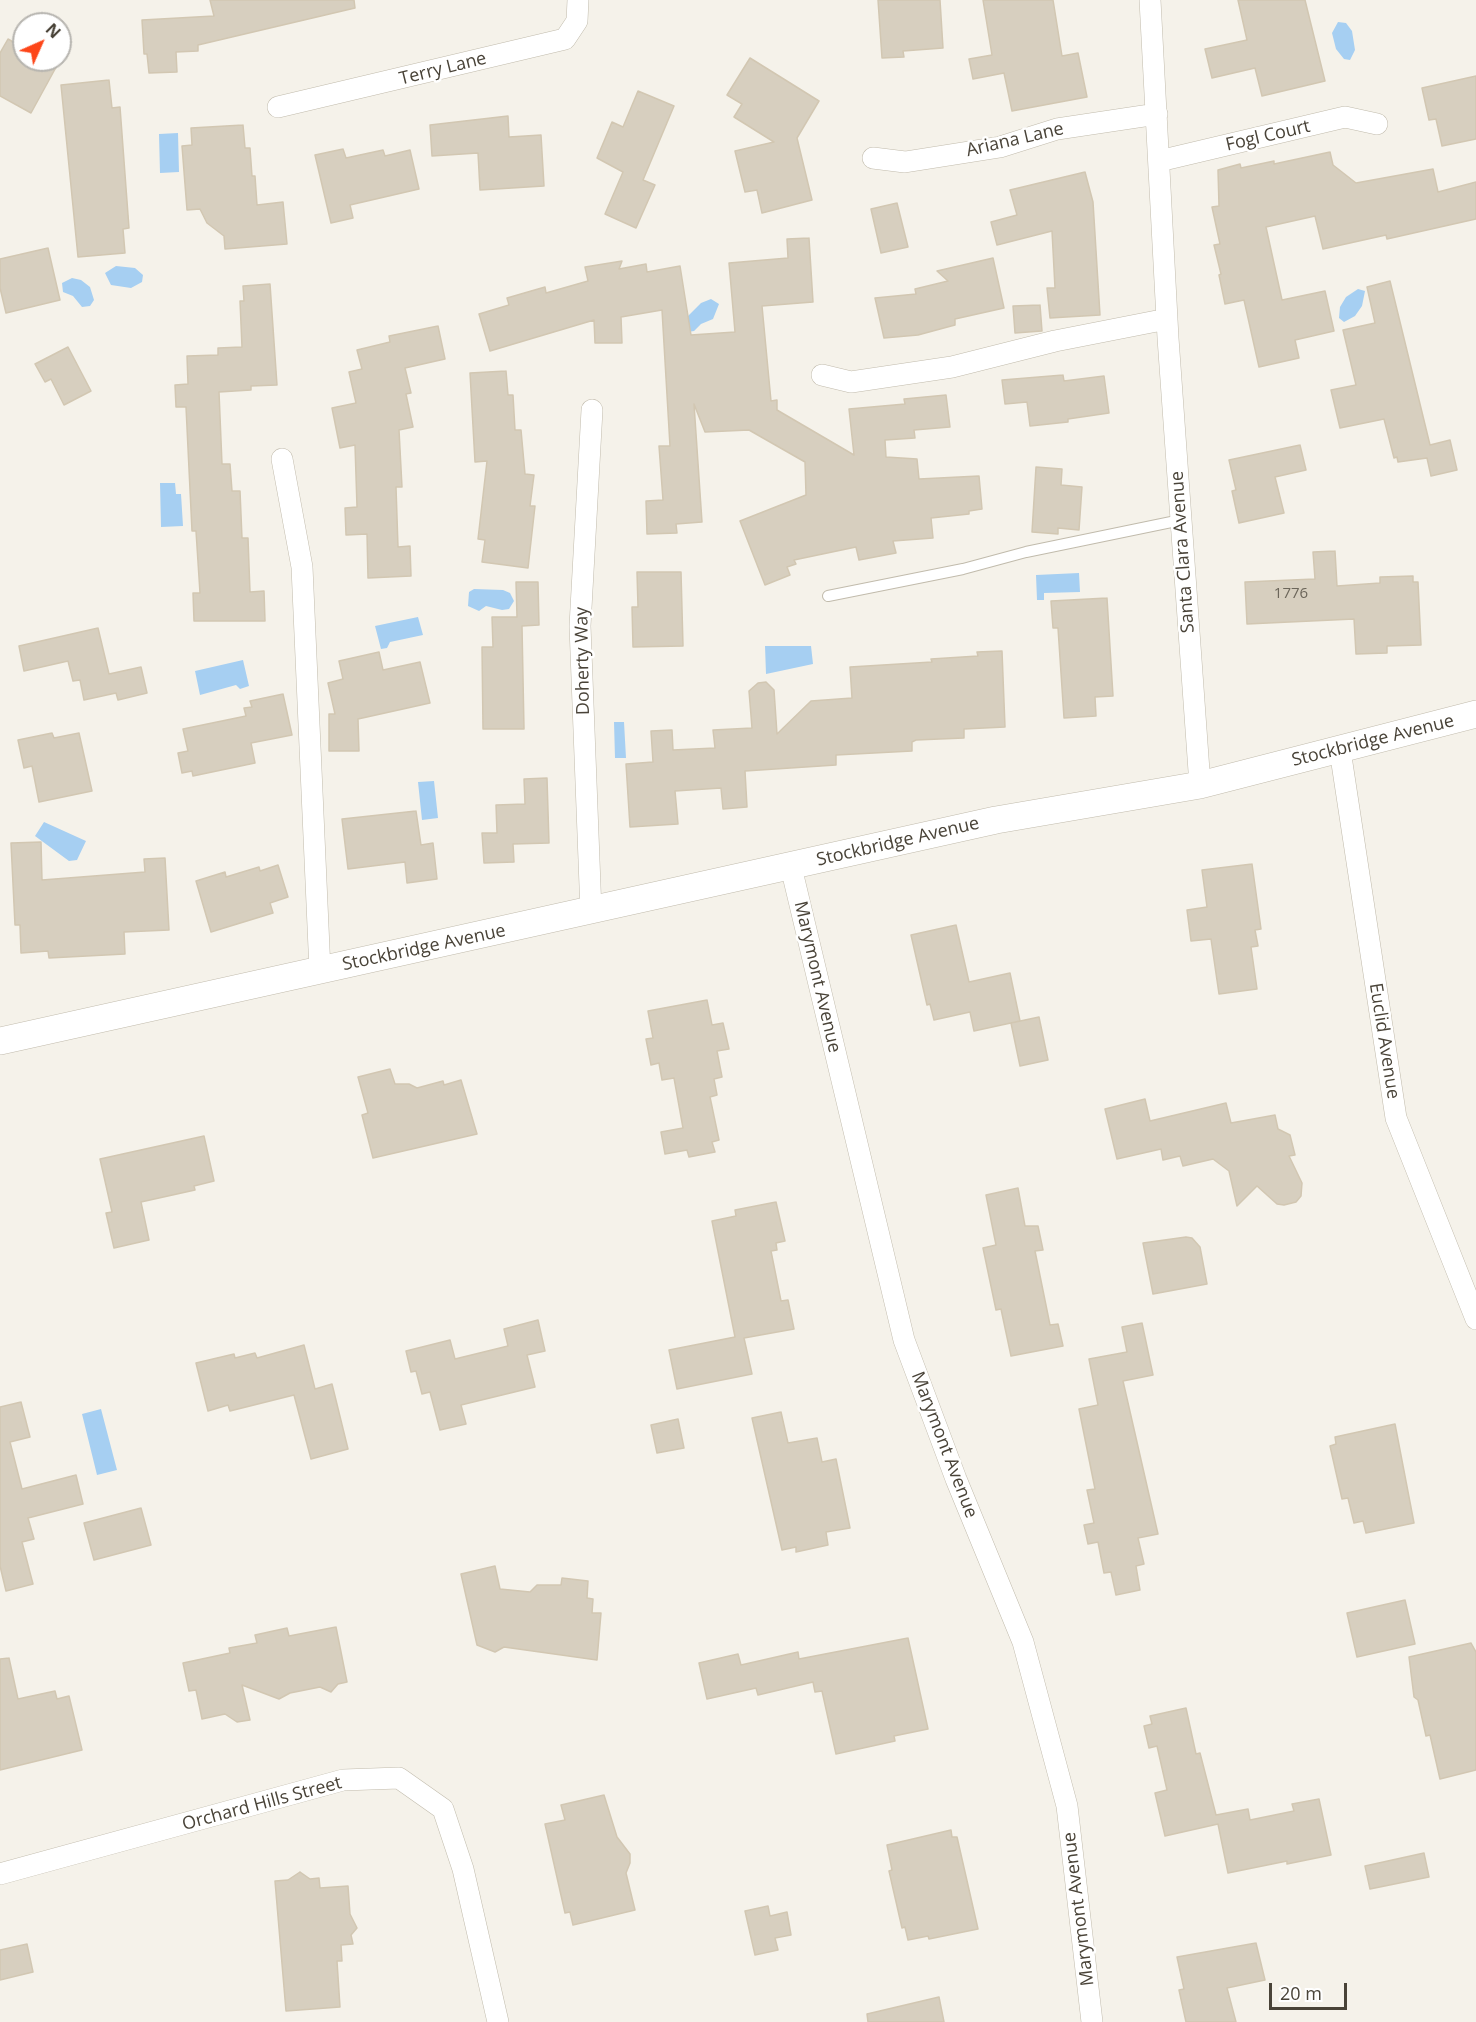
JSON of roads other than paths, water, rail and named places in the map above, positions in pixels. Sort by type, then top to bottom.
[{"type":"street","name":"Terry Lane","points":[[279,107],[565,39],[577,21],[578,0]]},
{"type":"street","name":"Santa Clara Avenue","points":[[1150,0],[1167,319],[1200,785]]},
{"type":"street","name":"Ariana Lane","points":[[873,159],[905,162],[1000,147],[1057,129],[1157,114]]},
{"type":"street","name":"Fogl Court","points":[[1159,161],[1346,117],[1377,124]]},
{"type":"street","points":[[822,375],[851,382],[952,367],[1055,341],[1167,319]]},
{"type":"street","name":"Doherty Way","points":[[591,912],[580,626],[592,410]]},
{"type":"street","name":"Stockbridge Avenue","points":[[282,459],[302,567],[320,971]]},
{"type":"street","name":"Stockbridge Avenue","points":[[0,1041],[591,912],[996,820],[1200,785],[1476,714]]},
{"type":"street","name":"Euclid Avenue","points":[[1340,750],[1396,1118],[1476,1319]]},
{"type":"street","name":"Marymont Avenue","points":[[791,867],[904,1340],[956,1479],[1023,1642],[1067,1806],[1092,2022]]},
{"type":"street","name":"Orchard Hills Street","points":[[0,1874],[343,1780],[399,1778],[443,1809],[463,1869],[498,2022]]},
{"type":"lane","points":[[828,596],[963,569],[1026,552],[1181,520]]},
{"type":"water","points":[[1338,22],[1346,23],[1352,31],[1355,50],[1350,60],[1344,59],[1336,49],[1332,33]]},
{"type":"water","points":[[178,133],[179,172],[160,173],[159,134]]},
{"type":"water","points":[[116,266],[135,268],[143,275],[142,282],[131,288],[111,285],[105,273]]},
{"type":"water","points":[[72,278],[81,280],[90,287],[94,300],[90,306],[82,307],[73,296],[63,292],[62,283]]},
{"type":"water","points":[[1358,289],[1365,291],[1362,306],[1355,316],[1344,322],[1339,318],[1340,307],[1346,297]]},
{"type":"water","points":[[711,299],[719,304],[713,319],[701,324],[694,331],[688,332],[687,317],[701,303]]},
{"type":"water","points":[[160,483],[175,483],[176,494],[181,494],[183,526],[161,527]]},
{"type":"water","points":[[1079,573],[1080,592],[1044,593],[1044,600],[1037,600],[1036,575]]},
{"type":"water","points":[[474,589],[503,590],[510,593],[514,601],[509,609],[502,610],[486,606],[479,611],[468,606],[469,592]]},
{"type":"water","points":[[418,617],[423,635],[390,642],[387,648],[381,649],[375,626]]},
{"type":"water","points":[[765,646],[811,646],[813,664],[766,674]]},
{"type":"water","points":[[243,660],[249,686],[240,689],[236,685],[200,695],[195,671]]},
{"type":"water","points":[[614,722],[624,722],[626,758],[615,758]]},
{"type":"water","points":[[434,781],[438,818],[422,820],[418,782]]},
{"type":"water","points":[[44,822],[86,841],[77,860],[69,861],[35,836]]},
{"type":"water","points":[[101,1409],[117,1470],[97,1475],[82,1414]]}]
